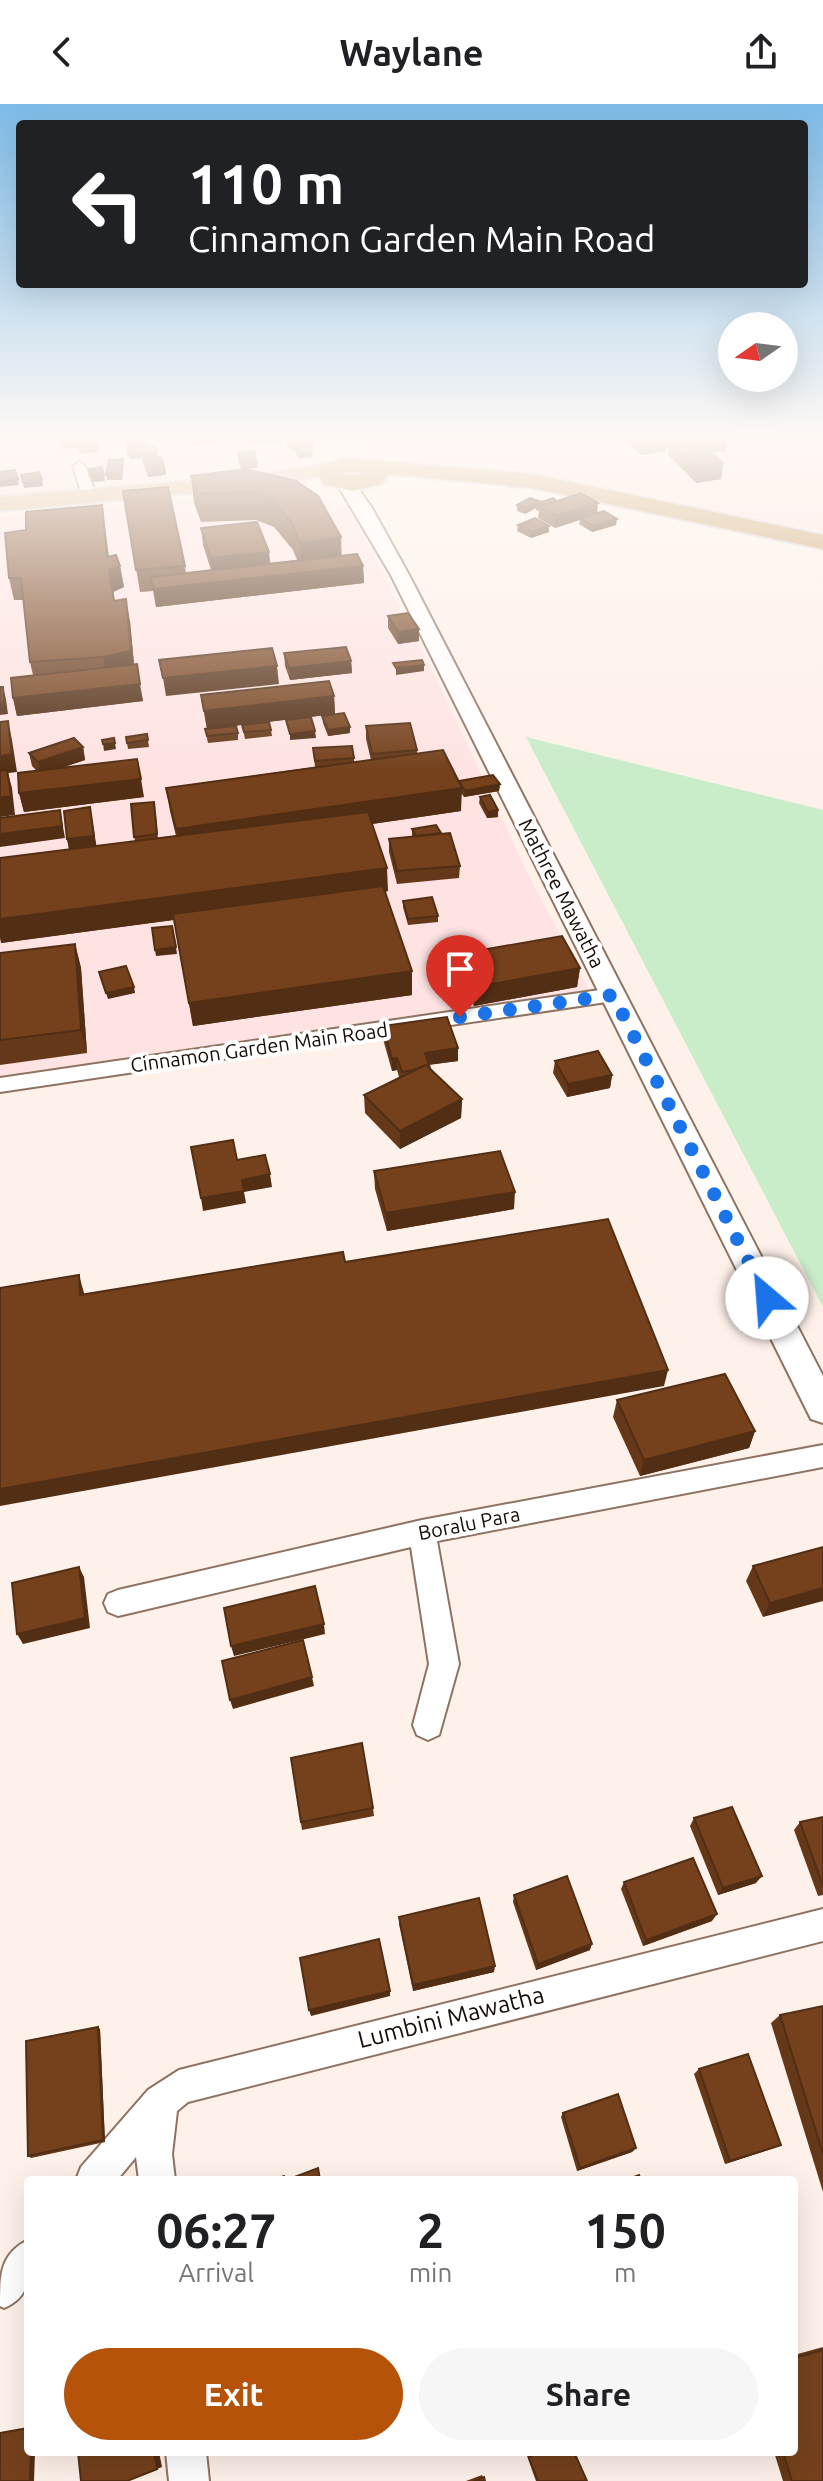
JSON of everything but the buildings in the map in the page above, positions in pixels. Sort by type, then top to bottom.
[{"type":"highway","points":[[787,548],[823,556]]},
{"type":"street","name":"Mathree Mawatha","points":[[383,548],[823,1409]]},
{"type":"street","name":"Cinnamon Garden Main Road","points":[[0,1085],[613,995]]},
{"type":"street","name":"Boralu Para","points":[[118,1603],[422,1532],[823,1456]]},
{"type":"street","points":[[422,1532],[444,1664],[428,1725]]},
{"type":"street","name":"Lumbini Mawatha","points":[[97,2176],[160,2102],[179,2087],[823,1925]]},
{"type":"street","points":[[157,2176],[154,2154],[160,2102]]},
{"type":"street","points":[[4,2289],[24,2264]]},
{"type":"street","points":[[186,2456],[189,2481]]},
{"type":"shaded area","points":[[0,548],[369,548],[435,676],[529,876],[590,992],[0,1077]]},
{"type":"green space","points":[[526,737],[823,810],[823,1307]]},
{"type":"route","points":[[460,1017],[613,995],[767,1298]]}]
